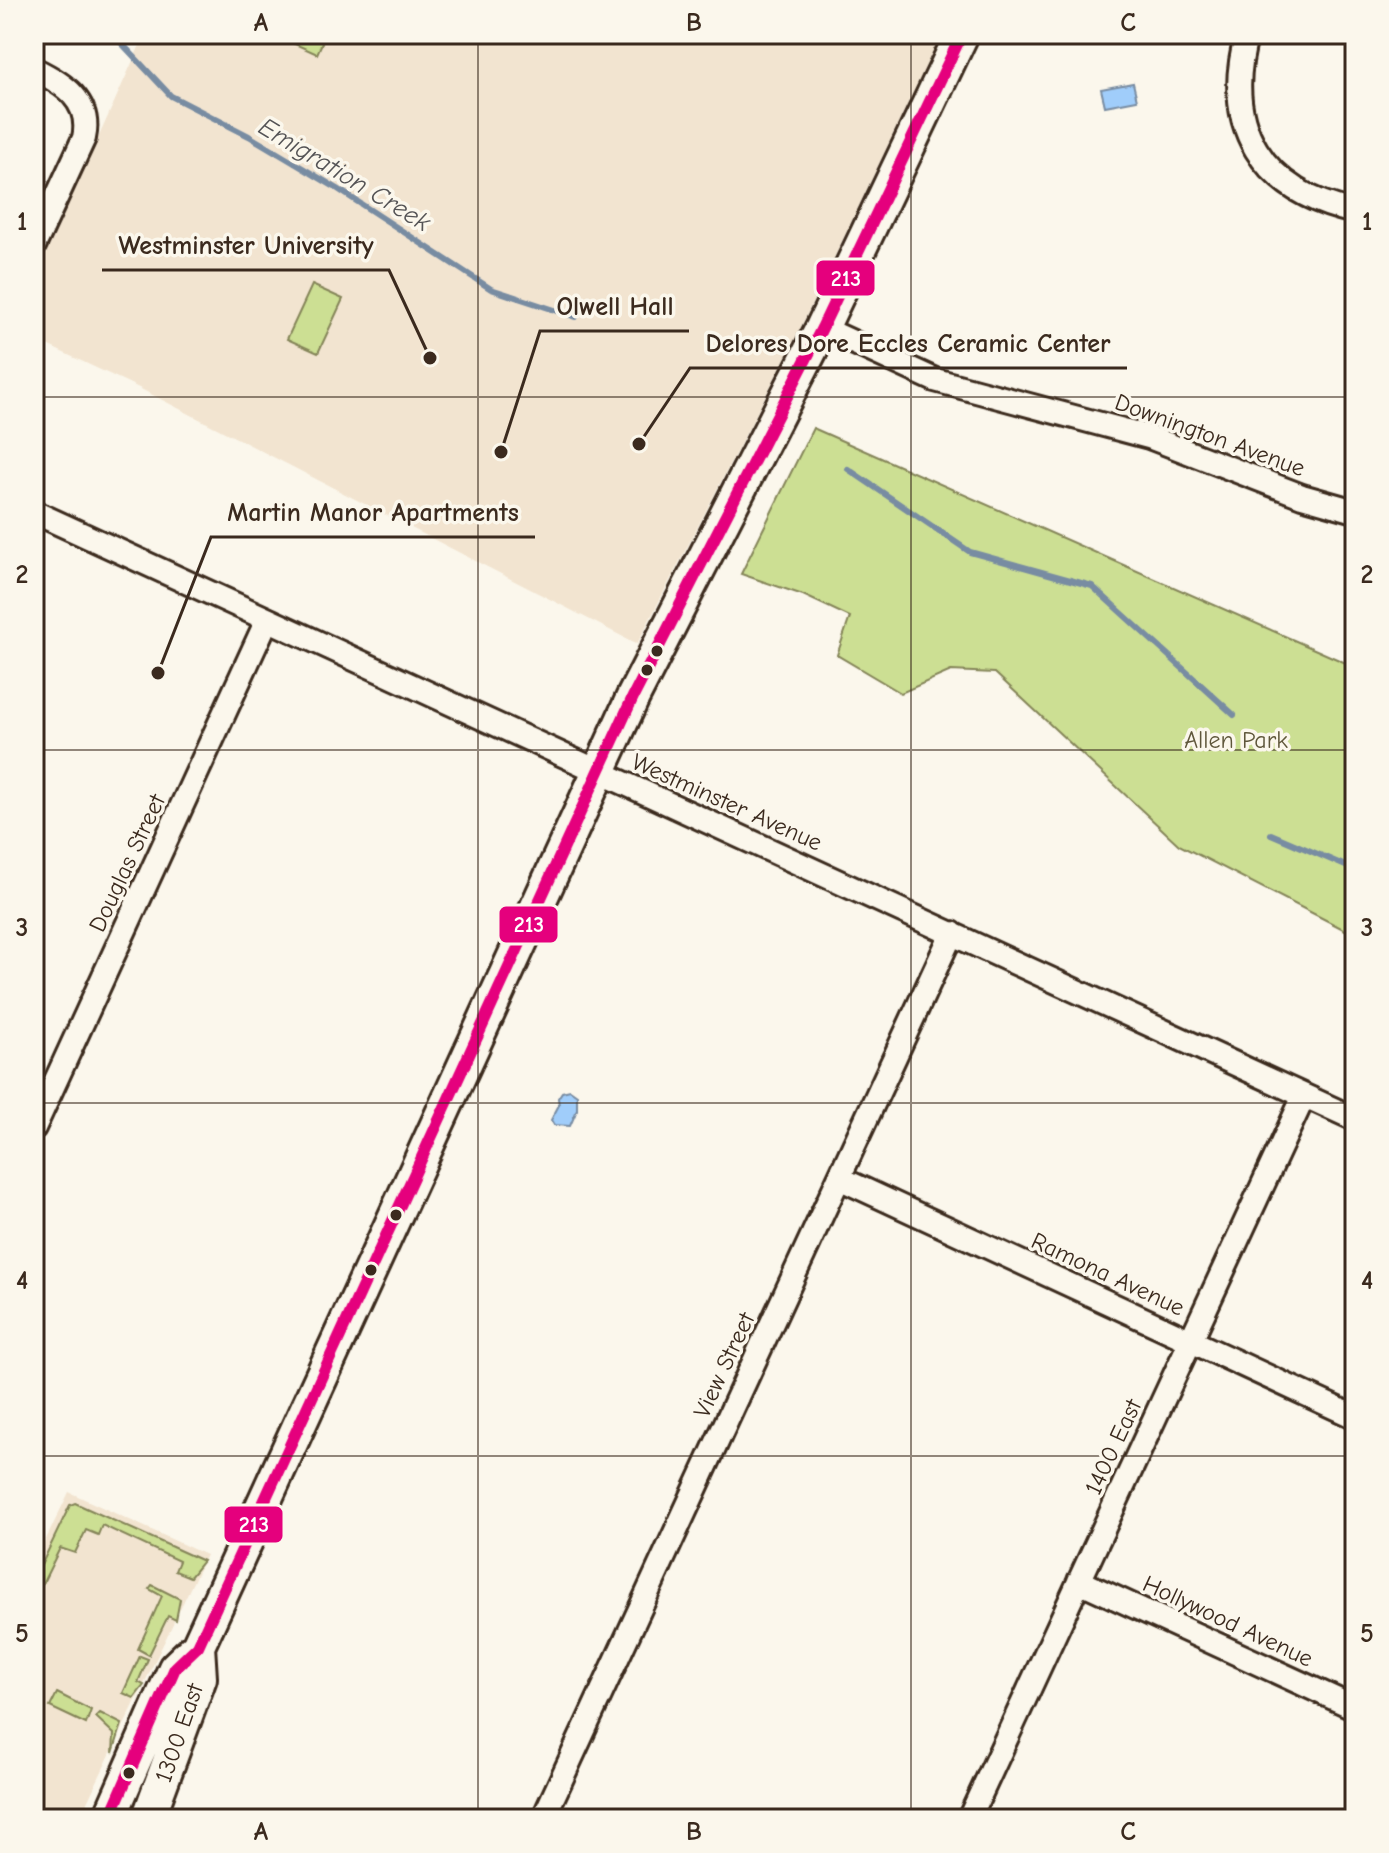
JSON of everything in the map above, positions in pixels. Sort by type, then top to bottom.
[{"type":"main road","name":"1300 East","points":[[109,1819],[175,1668],[198,1646],[665,633],[822,328],[962,34]]},
{"type":"main road","name":"1300 East","points":[[148,1819],[200,1678],[198,1646]]},
{"type":"street","points":[[1247,34],[1238,96],[1248,137],[1275,175],[1294,190],[1315,201],[1355,212]]},
{"type":"street","points":[[34,69],[77,98],[86,120],[84,138],[34,246]]},
{"type":"street","name":"Downington Avenue","points":[[822,328],[935,380],[1149,437],[1302,496],[1355,511]]},
{"type":"street","name":"Westminster Avenue","points":[[34,512],[1355,1119]]},
{"type":"street","name":"Douglas Street","points":[[34,1128],[267,620]]},
{"type":"street","name":"View Street","points":[[543,1819],[952,933]]},
{"type":"street","name":"1400 East","points":[[969,1819],[1304,1096]]},
{"type":"street","name":"Ramona Avenue","points":[[839,1178],[1355,1417]]},
{"type":"street","name":"Hollywood Avenue","points":[[1079,1581],[1355,1708]]},
{"type":"shaded area","points":[[145,34],[941,34],[800,329],[637,644],[137,387],[34,339],[34,280]]},
{"type":"shaded area","points":[[69,1492],[206,1555],[79,1819],[34,1819],[34,1564]]},
{"type":"green space","points":[[273,34],[326,34],[317,54]]},
{"type":"green space","points":[[312,285],[343,299],[318,353],[287,339]]},
{"type":"green space","name":"Allen Park","points":[[813,428],[1355,667],[1355,935],[1179,845],[995,673],[951,671],[901,693],[837,655],[850,617],[803,595],[741,574]]},
{"type":"green space","points":[[75,1503],[203,1561],[190,1577],[175,1571],[179,1561],[102,1525],[98,1535],[86,1530],[75,1553],[60,1548],[34,1601],[34,1580],[70,1505]]},
{"type":"green space","points":[[152,1585],[180,1599],[176,1620],[168,1616],[149,1655],[138,1649],[162,1596],[149,1589]]},
{"type":"green space","points":[[140,1656],[148,1659],[138,1682],[144,1685],[134,1698],[123,1693]]},
{"type":"green space","points":[[57,1693],[91,1710],[86,1724],[50,1707]]},
{"type":"green space","points":[[100,1713],[122,1724],[113,1753],[114,1734],[96,1717]]},
{"type":"water","points":[[1133,83],[1137,100],[1105,106],[1101,89]]},
{"type":"water","points":[[570,1090],[577,1095],[577,1110],[570,1126],[554,1125],[551,1120],[559,1105],[558,1098],[562,1092]]},
{"type":"waterway","name":"Emigration Creek","points":[[113,34],[171,96],[249,136],[338,189],[491,289],[576,317]]},
{"type":"waterway","name":"Emigration Creek","points":[[848,469],[970,552],[1092,586],[1234,715]]},
{"type":"waterway","name":"Emigration Creek","points":[[1271,834],[1355,870]]},
{"type":"transit line","name":"213","points":[[109,1819],[175,1668],[198,1646],[633,697],[822,328],[962,34]]},
{"type":"place","name":"Westminster University","points":[[430,358]]},
{"type":"place","name":"Delores Dore Eccles Ceramic Center","points":[[639,444]]},
{"type":"place","name":"Olwell Hall","points":[[501,452]]},
{"type":"place","name":"Martin Manor Apartments","points":[[158,673]]}]
